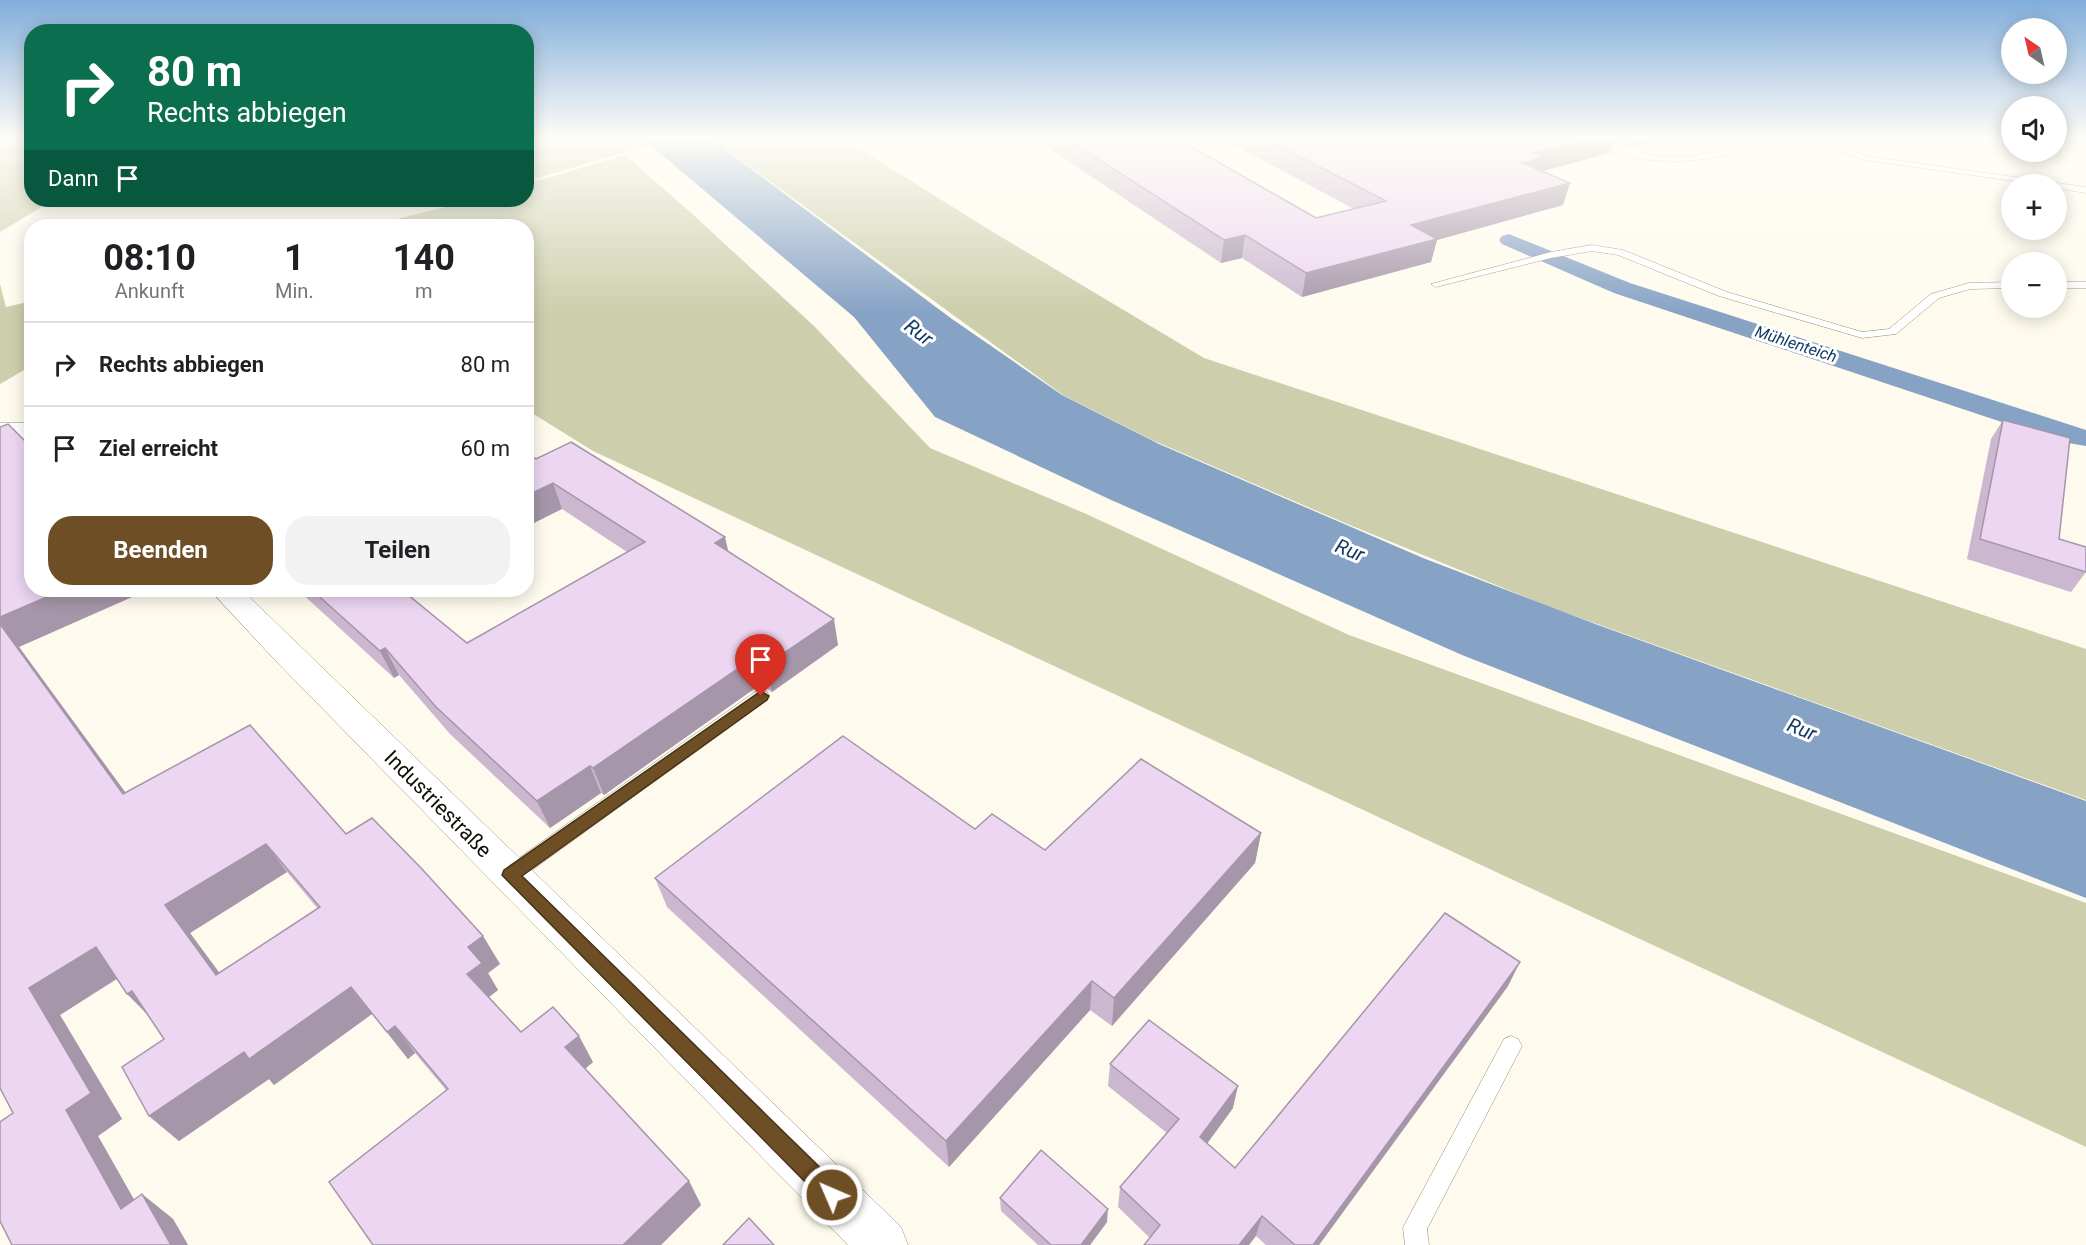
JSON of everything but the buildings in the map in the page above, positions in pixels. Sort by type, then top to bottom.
[{"type":"street","points":[[0,431],[24,431]]},
{"type":"street","name":"Industriestraße","points":[[232,597],[883,1245]]},
{"type":"lane","points":[[1436,284],[1551,255],[1592,248],[1620,252],[1723,294],[1862,335],[1892,332],[1935,297],[1969,286],[2001,285]]},
{"type":"lane","points":[[2067,285],[2086,285]]},
{"type":"lane","points":[[510,875],[761,696]]},
{"type":"lane","points":[[1418,1245],[1415,1228],[1511,1046]]},
{"type":"green space","points":[[0,197],[24,197],[24,207],[41,207],[0,232]]},
{"type":"green space","points":[[534,197],[673,197],[814,326],[930,448],[1084,513],[1349,635],[2086,903],[2086,1147],[593,451],[534,414],[534,219],[397,219],[445,207],[534,207]]},
{"type":"green space","points":[[792,197],[937,197],[1204,358],[2086,649],[2086,800],[1547,606],[1152,440],[1063,395]]},
{"type":"green space","points":[[0,284],[6,307],[24,303],[24,370],[0,384]]},
{"type":"water","name":"Rur","points":[[712,197],[789,197],[952,319],[1062,395],[1159,444],[1423,558],[1598,625],[2086,801],[2086,898],[1462,655],[1109,499],[935,417],[854,317]]},
{"type":"waterway","name":"Mühlenteich","points":[[1509,240],[1622,288],[2072,436],[2086,438]]},
{"type":"route","points":[[761,696],[510,875],[832,1195]]}]
